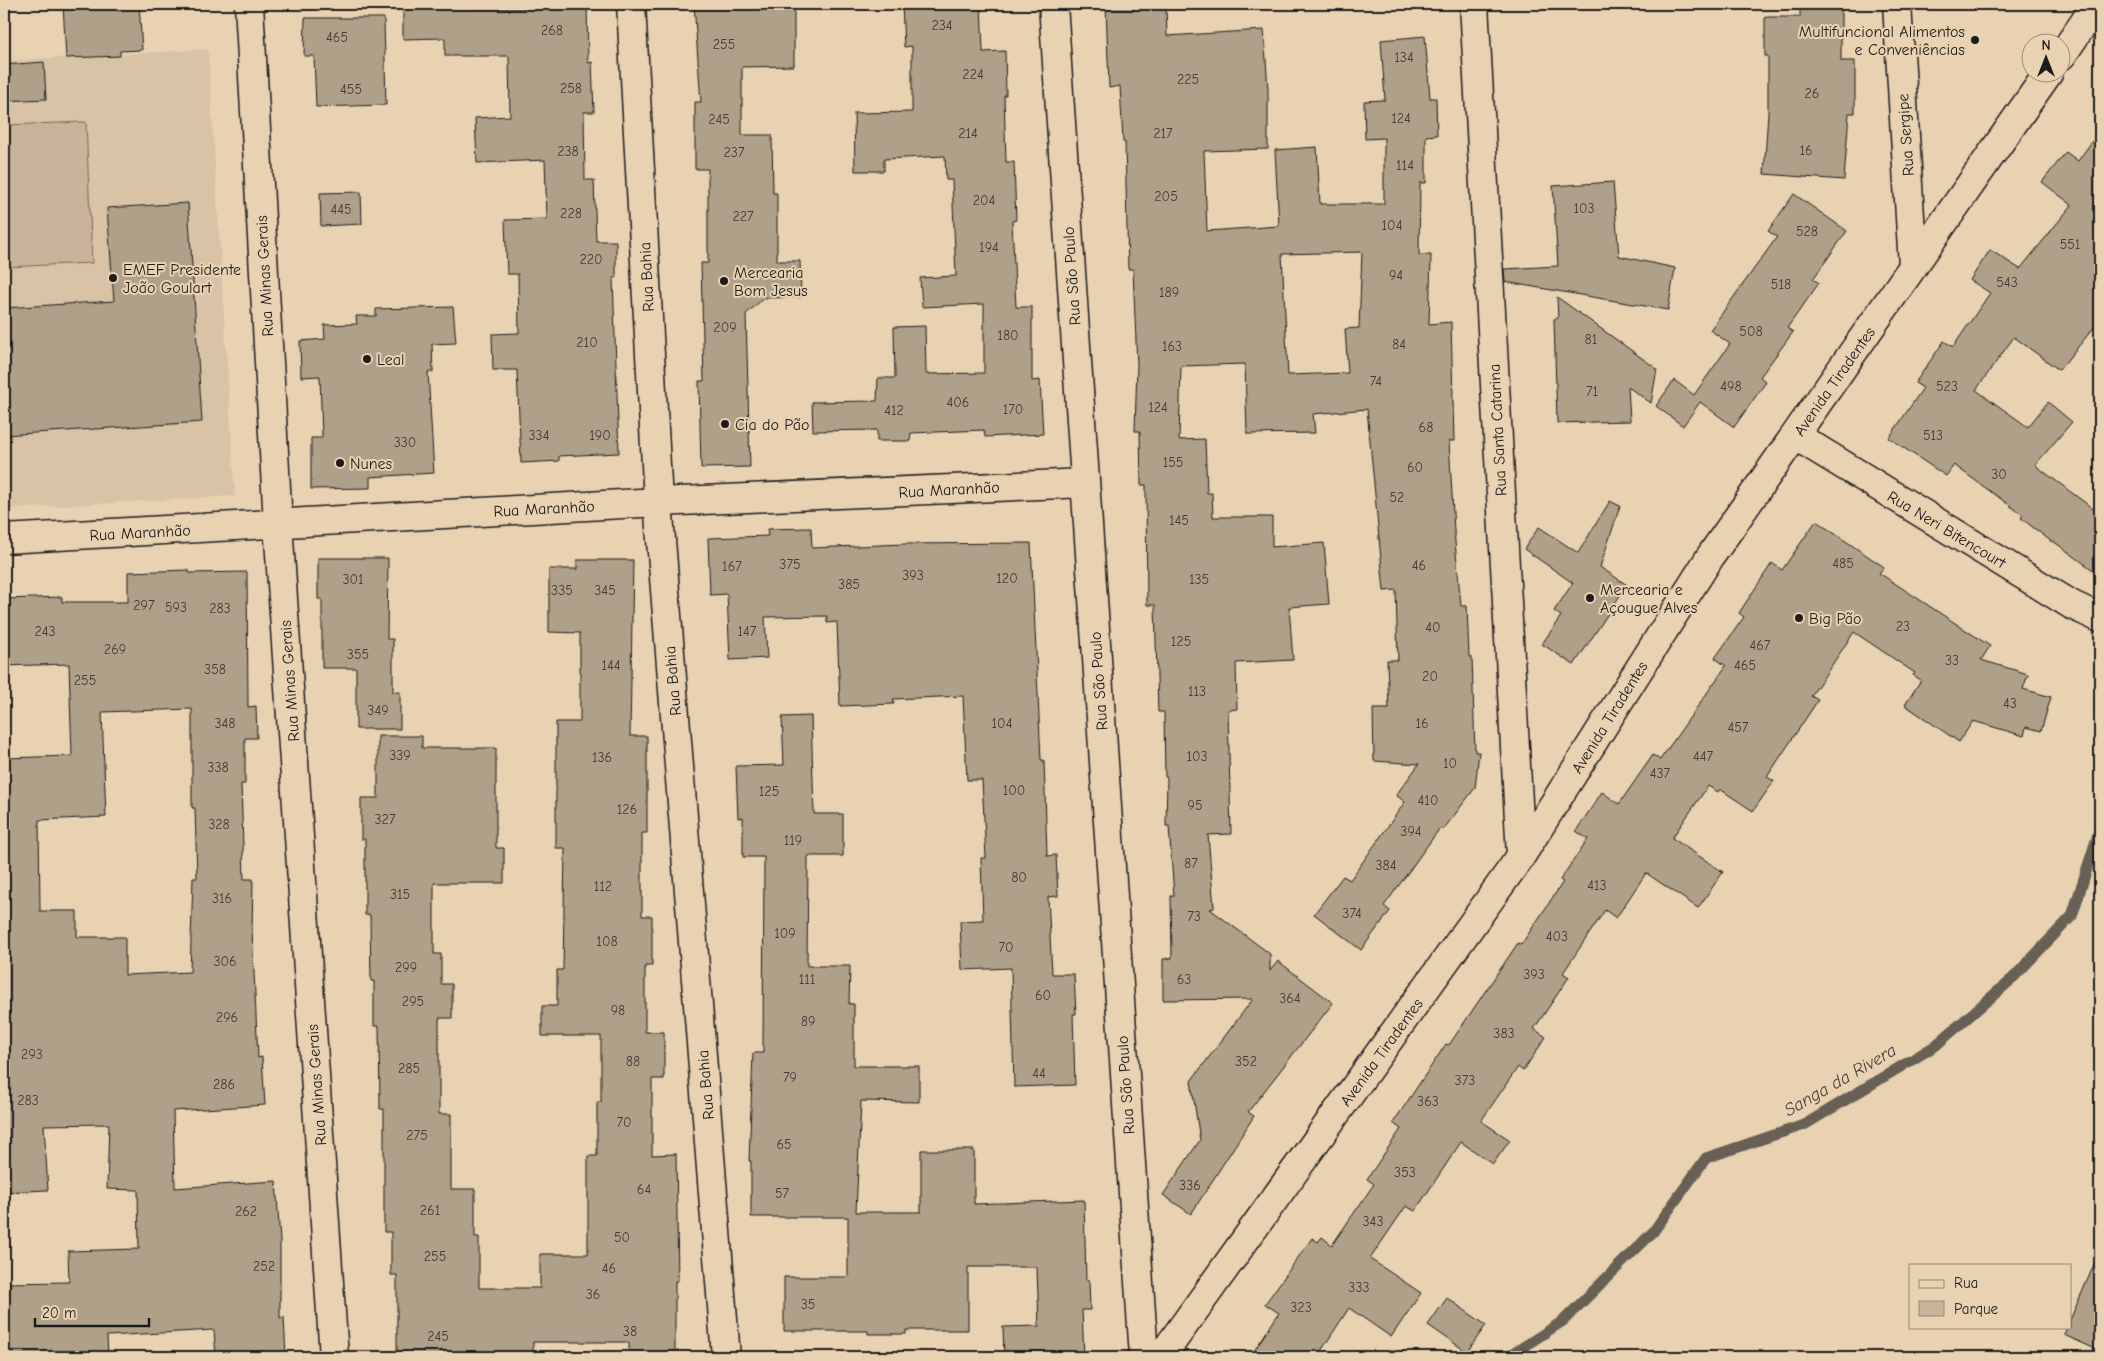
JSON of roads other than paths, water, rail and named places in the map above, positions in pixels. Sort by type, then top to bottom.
[{"type":"street","name":"Rua Minas Gerais","points":[[248,4],[278,524],[334,1357]]},
{"type":"street","name":"Rua Bahia","points":[[632,4],[658,502],[726,1357]]},
{"type":"street","name":"Rua São Paulo","points":[[1053,4],[1144,1357]]},
{"type":"street","name":"Rua Santa Catarina","points":[[1474,4],[1521,856]]},
{"type":"street","name":"Rua Sergipe","points":[[1897,4],[1913,266]]},
{"type":"street","points":[[2072,41],[2098,4]]},
{"type":"street","name":"Avenida Tiradentes","points":[[1161,1357],[1521,856],[1712,554],[2042,82]]},
{"type":"street","name":"Rua Neri Bitencourt","points":[[1796,436],[2072,605],[2100,618]]},
{"type":"street","name":"Rua Maranhão","points":[[4,539],[658,502],[1085,483]]},
{"type":"waterway","name":"Sanga da Rivera","points":[[1508,1357],[1563,1321],[1653,1232],[1706,1158],[1804,1125],[1935,1046],[2012,979],[2072,916],[2100,828]]},
{"type":"place","name":"Multifuncional Alimentos e Conveniências","points":[[1975,40]]},
{"type":"place","name":"EMEF Presidente João Goulart","points":[[113,278]]},
{"type":"place","name":"Mercearia Bom Jesus","points":[[724,281]]},
{"type":"place","name":"Leal","points":[[367,359]]},
{"type":"place","name":"Cia do Pão","points":[[725,424]]},
{"type":"place","name":"Nunes","points":[[340,463]]},
{"type":"place","name":"Mercearia e Açougue Alves","points":[[1590,598]]},
{"type":"place","name":"Big Pão","points":[[1799,618]]}]
